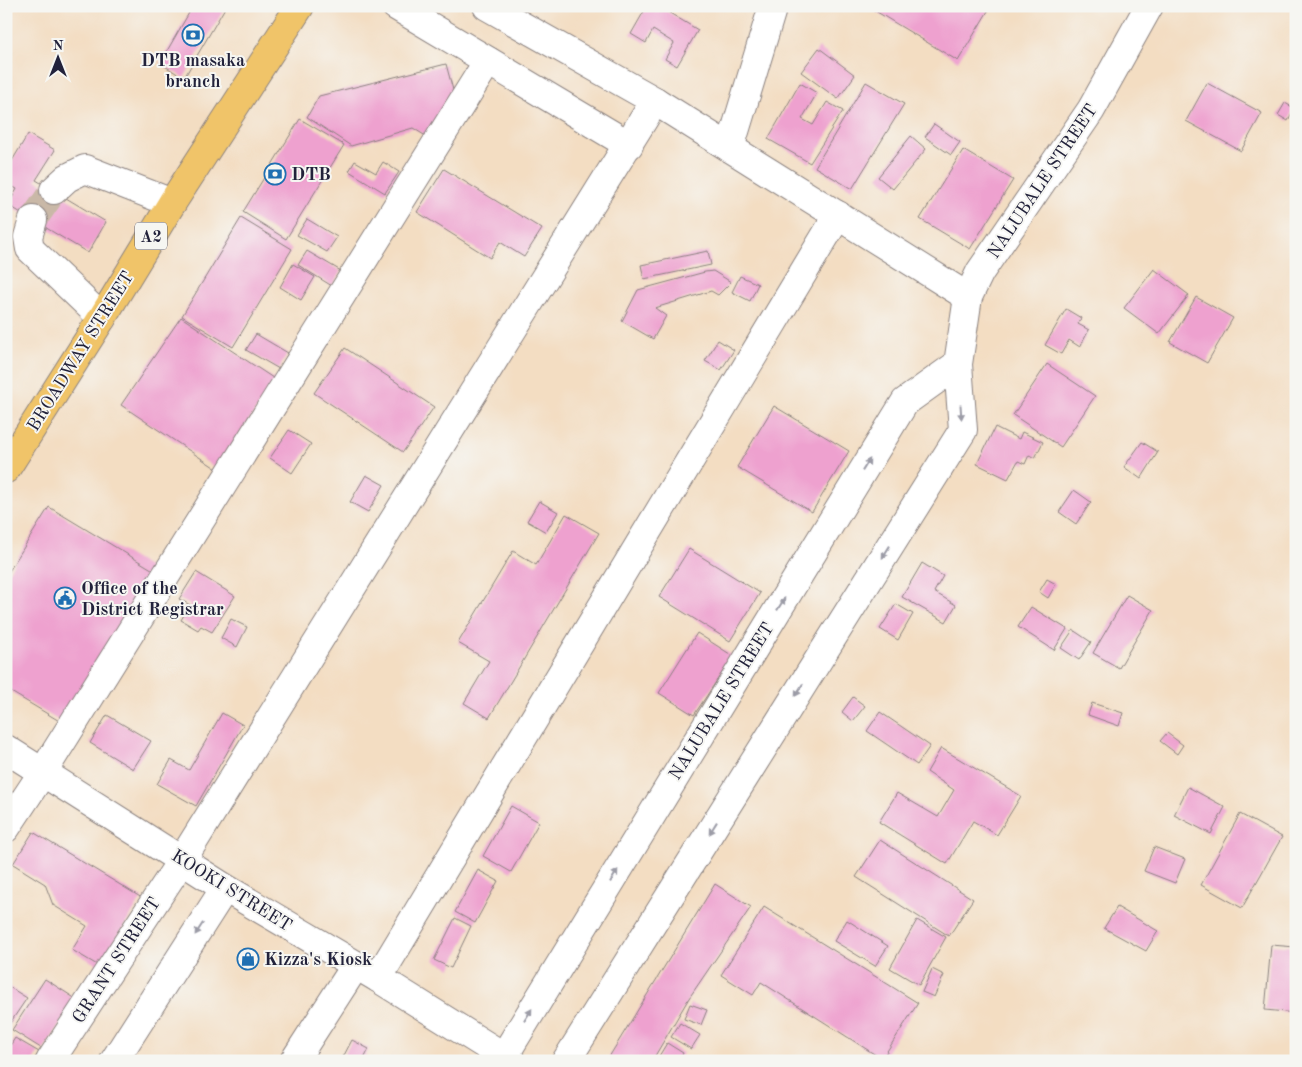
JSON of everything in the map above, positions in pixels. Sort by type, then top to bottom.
[{"type":"main road","name":"BROADWAY STREET","points":[[6,469],[172,203],[300,6]]},
{"type":"street","points":[[396,6],[629,145]]},
{"type":"street","points":[[487,6],[655,101],[968,297]]},
{"type":"street","points":[[730,148],[773,6]]},
{"type":"street","name":"NALUBALE STREET","points":[[566,1061],[963,430],[958,364],[968,297],[980,272],[1091,110],[1149,6]]},
{"type":"street","points":[[6,828],[43,772],[488,61]]},
{"type":"street","name":"GRANT STREET","points":[[50,1061],[182,860],[655,101]]},
{"type":"street","points":[[54,190],[66,178],[85,169],[172,203]]},
{"type":"street","points":[[294,1061],[367,972],[838,215]]},
{"type":"street","points":[[33,220],[28,237],[30,249],[102,318]]},
{"type":"street","name":"NALUBALE STREET","points":[[505,1059],[905,402],[958,364]]},
{"type":"street","name":"KOOKI STREET","points":[[6,749],[225,888],[367,972],[505,1059]]},
{"type":"street","points":[[114,1061],[225,888]]},
{"type":"building","name":"DTB masaka branch","points":[[193,6],[226,6],[184,78],[160,63]]},
{"type":"building","points":[[647,6],[658,6],[698,30],[677,66],[665,59],[674,43],[653,30],[646,43],[631,34]]},
{"type":"building","points":[[867,6],[991,6],[958,61]]},
{"type":"building","points":[[819,48],[855,75],[838,99],[801,72]]},
{"type":"building","points":[[446,64],[457,105],[432,140],[413,128],[351,146],[307,117],[319,96]]},
{"type":"building","points":[[866,82],[904,104],[852,189],[815,167]]},
{"type":"building","points":[[800,83],[817,93],[802,119],[813,125],[827,102],[843,111],[810,163],[768,139]]},
{"type":"building","points":[[1207,83],[1262,113],[1241,151],[1186,121]]},
{"type":"building","points":[[1285,103],[1294,108],[1288,121],[1278,115]]},
{"type":"building","points":[[300,119],[344,145],[286,239],[243,212]]},
{"type":"building","points":[[934,124],[960,142],[951,155],[925,137]]},
{"type":"building","points":[[28,134],[55,150],[36,180],[106,222],[88,253],[8,205],[17,189],[6,183],[6,171]]},
{"type":"building","points":[[911,136],[926,149],[893,189],[878,177]]},
{"type":"building","points":[[963,150],[1013,180],[970,249],[920,219]]},
{"type":"building","points":[[355,161],[376,173],[383,162],[399,172],[385,193],[349,171]]},
{"type":"building","points":[[444,169],[542,229],[524,257],[500,242],[490,258],[417,212]]},
{"type":"building","points":[[241,218],[292,249],[233,347],[182,316]]},
{"type":"building","points":[[307,219],[337,237],[327,252],[297,235]]},
{"type":"building","points":[[307,251],[341,271],[332,286],[298,265]]},
{"type":"building","points":[[708,251],[711,265],[644,279],[641,265]]},
{"type":"building","points":[[293,264],[315,277],[301,300],[280,287]]},
{"type":"building","points":[[1154,269],[1189,295],[1159,334],[1124,308]]},
{"type":"building","points":[[713,271],[731,282],[718,295],[711,291],[655,308],[666,316],[653,339],[622,321],[638,290]]},
{"type":"building","points":[[740,276],[758,284],[750,301],[732,292]]},
{"type":"building","points":[[1196,297],[1233,318],[1207,363],[1170,342]]},
{"type":"building","points":[[1066,309],[1081,318],[1078,324],[1089,330],[1080,347],[1069,340],[1061,354],[1045,345]]},
{"type":"building","points":[[181,317],[276,380],[217,469],[121,405]]},
{"type":"building","points":[[256,334],[288,353],[279,369],[246,350]]},
{"type":"building","points":[[718,340],[734,350],[721,370],[705,361]]},
{"type":"building","points":[[345,348],[434,407],[403,452],[314,393]]},
{"type":"building","points":[[1047,364],[1095,396],[1061,447],[1013,415]]},
{"type":"building","points":[[774,406],[849,451],[812,512],[737,467]]},
{"type":"building","points":[[995,427],[1019,439],[1022,432],[1043,442],[1035,458],[1029,455],[1025,464],[1018,461],[1008,479],[977,464]]},
{"type":"building","points":[[289,430],[311,444],[292,473],[270,458]]},
{"type":"building","points":[[1142,442],[1158,452],[1141,479],[1124,467]]},
{"type":"building","points":[[366,475],[384,485],[368,512],[350,502]]},
{"type":"building","points":[[1074,490],[1091,502],[1076,524],[1059,512]]},
{"type":"building","points":[[539,501],[558,512],[546,532],[527,521]]},
{"type":"building","points":[[49,507],[155,571],[61,722],[6,689],[6,576]]},
{"type":"building","points":[[566,514],[599,533],[489,718],[464,703],[489,661],[458,643],[513,551],[536,565]]},
{"type":"building","points":[[689,549],[760,593],[730,641],[659,597]]},
{"type":"building","points":[[922,563],[943,576],[934,592],[956,605],[946,622],[902,597]]},
{"type":"building","points":[[196,572],[235,596],[212,632],[201,626],[198,630],[181,620],[190,605],[179,599]]},
{"type":"building","points":[[1047,579],[1056,584],[1048,598],[1039,592]]},
{"type":"building","points":[[1127,595],[1153,610],[1119,668],[1093,653]]},
{"type":"building","points":[[896,604],[913,614],[898,640],[880,629]]},
{"type":"building","points":[[1031,607],[1067,629],[1054,650],[1018,627]]},
{"type":"building","points":[[231,619],[247,627],[237,647],[221,638]]},
{"type":"building","points":[[1073,630],[1091,642],[1079,660],[1061,648]]},
{"type":"building","points":[[697,633],[733,656],[694,715],[659,693]]},
{"type":"building","points":[[853,697],[865,706],[853,721],[842,712]]},
{"type":"building","points":[[1092,703],[1123,713],[1119,726],[1088,715]]},
{"type":"building","points":[[880,712],[930,746],[917,765],[867,731]]},
{"type":"building","points":[[222,713],[243,725],[196,806],[157,784],[171,760],[189,770]]},
{"type":"building","points":[[107,715],[151,741],[133,769],[90,743]]},
{"type":"building","points":[[1167,733],[1183,745],[1177,754],[1160,741]]},
{"type":"building","points":[[941,748],[1021,796],[997,835],[973,821],[947,864],[879,822],[897,793],[938,817],[954,790],[927,772]]},
{"type":"building","points":[[1188,787],[1225,807],[1211,834],[1174,815]]},
{"type":"building","points":[[511,806],[539,822],[511,872],[483,856]]},
{"type":"building","points":[[1240,814],[1282,837],[1242,908],[1201,885]]},
{"type":"building","points":[[33,832],[142,898],[99,966],[72,950],[87,926],[53,905],[45,884],[13,864]]},
{"type":"building","points":[[880,840],[973,899],[949,936],[856,877]]},
{"type":"building","points":[[1154,847],[1185,859],[1175,883],[1144,871]]},
{"type":"building","points":[[478,870],[498,881],[475,923],[455,912]]},
{"type":"building","points":[[715,884],[751,907],[689,998],[652,1061],[612,1061],[609,1057]]},
{"type":"building","points":[[764,907],[918,1003],[882,1059],[761,982],[753,995],[721,975]]},
{"type":"building","points":[[1117,907],[1158,931],[1146,951],[1104,928]]},
{"type":"building","points":[[455,918],[471,926],[451,968],[434,960]]},
{"type":"building","points":[[847,920],[888,946],[875,966],[834,941]]},
{"type":"building","points":[[917,920],[946,937],[919,985],[890,968]]},
{"type":"building","points":[[1271,945],[1296,947],[1296,1013],[1265,1010]]},
{"type":"building","points":[[932,969],[944,975],[934,997],[922,992]]},
{"type":"building","points":[[45,979],[76,999],[44,1050],[12,1030]]},
{"type":"building","points":[[6,985],[27,998],[6,1029]]},
{"type":"building","points":[[690,1004],[707,1010],[701,1025],[684,1019]]},
{"type":"building","points":[[680,1023],[700,1035],[691,1049],[671,1037]]},
{"type":"building","points":[[15,1038],[39,1052],[33,1061],[6,1061],[6,1052]]},
{"type":"building","points":[[352,1040],[369,1049],[363,1061],[341,1061]]},
{"type":"building","points":[[667,1043],[683,1053],[679,1061],[656,1061]]},
{"type":"tunnel","points":[[33,220],[54,190]]},
{"type":"place","name":"DTB masaka branch","points":[[193,35]]},
{"type":"place","name":"DTB","points":[[275,174]]},
{"type":"place","name":"Office of the District Registrar","points":[[65,598]]},
{"type":"place","name":"Kizza's Kiosk","points":[[248,959]]}]
